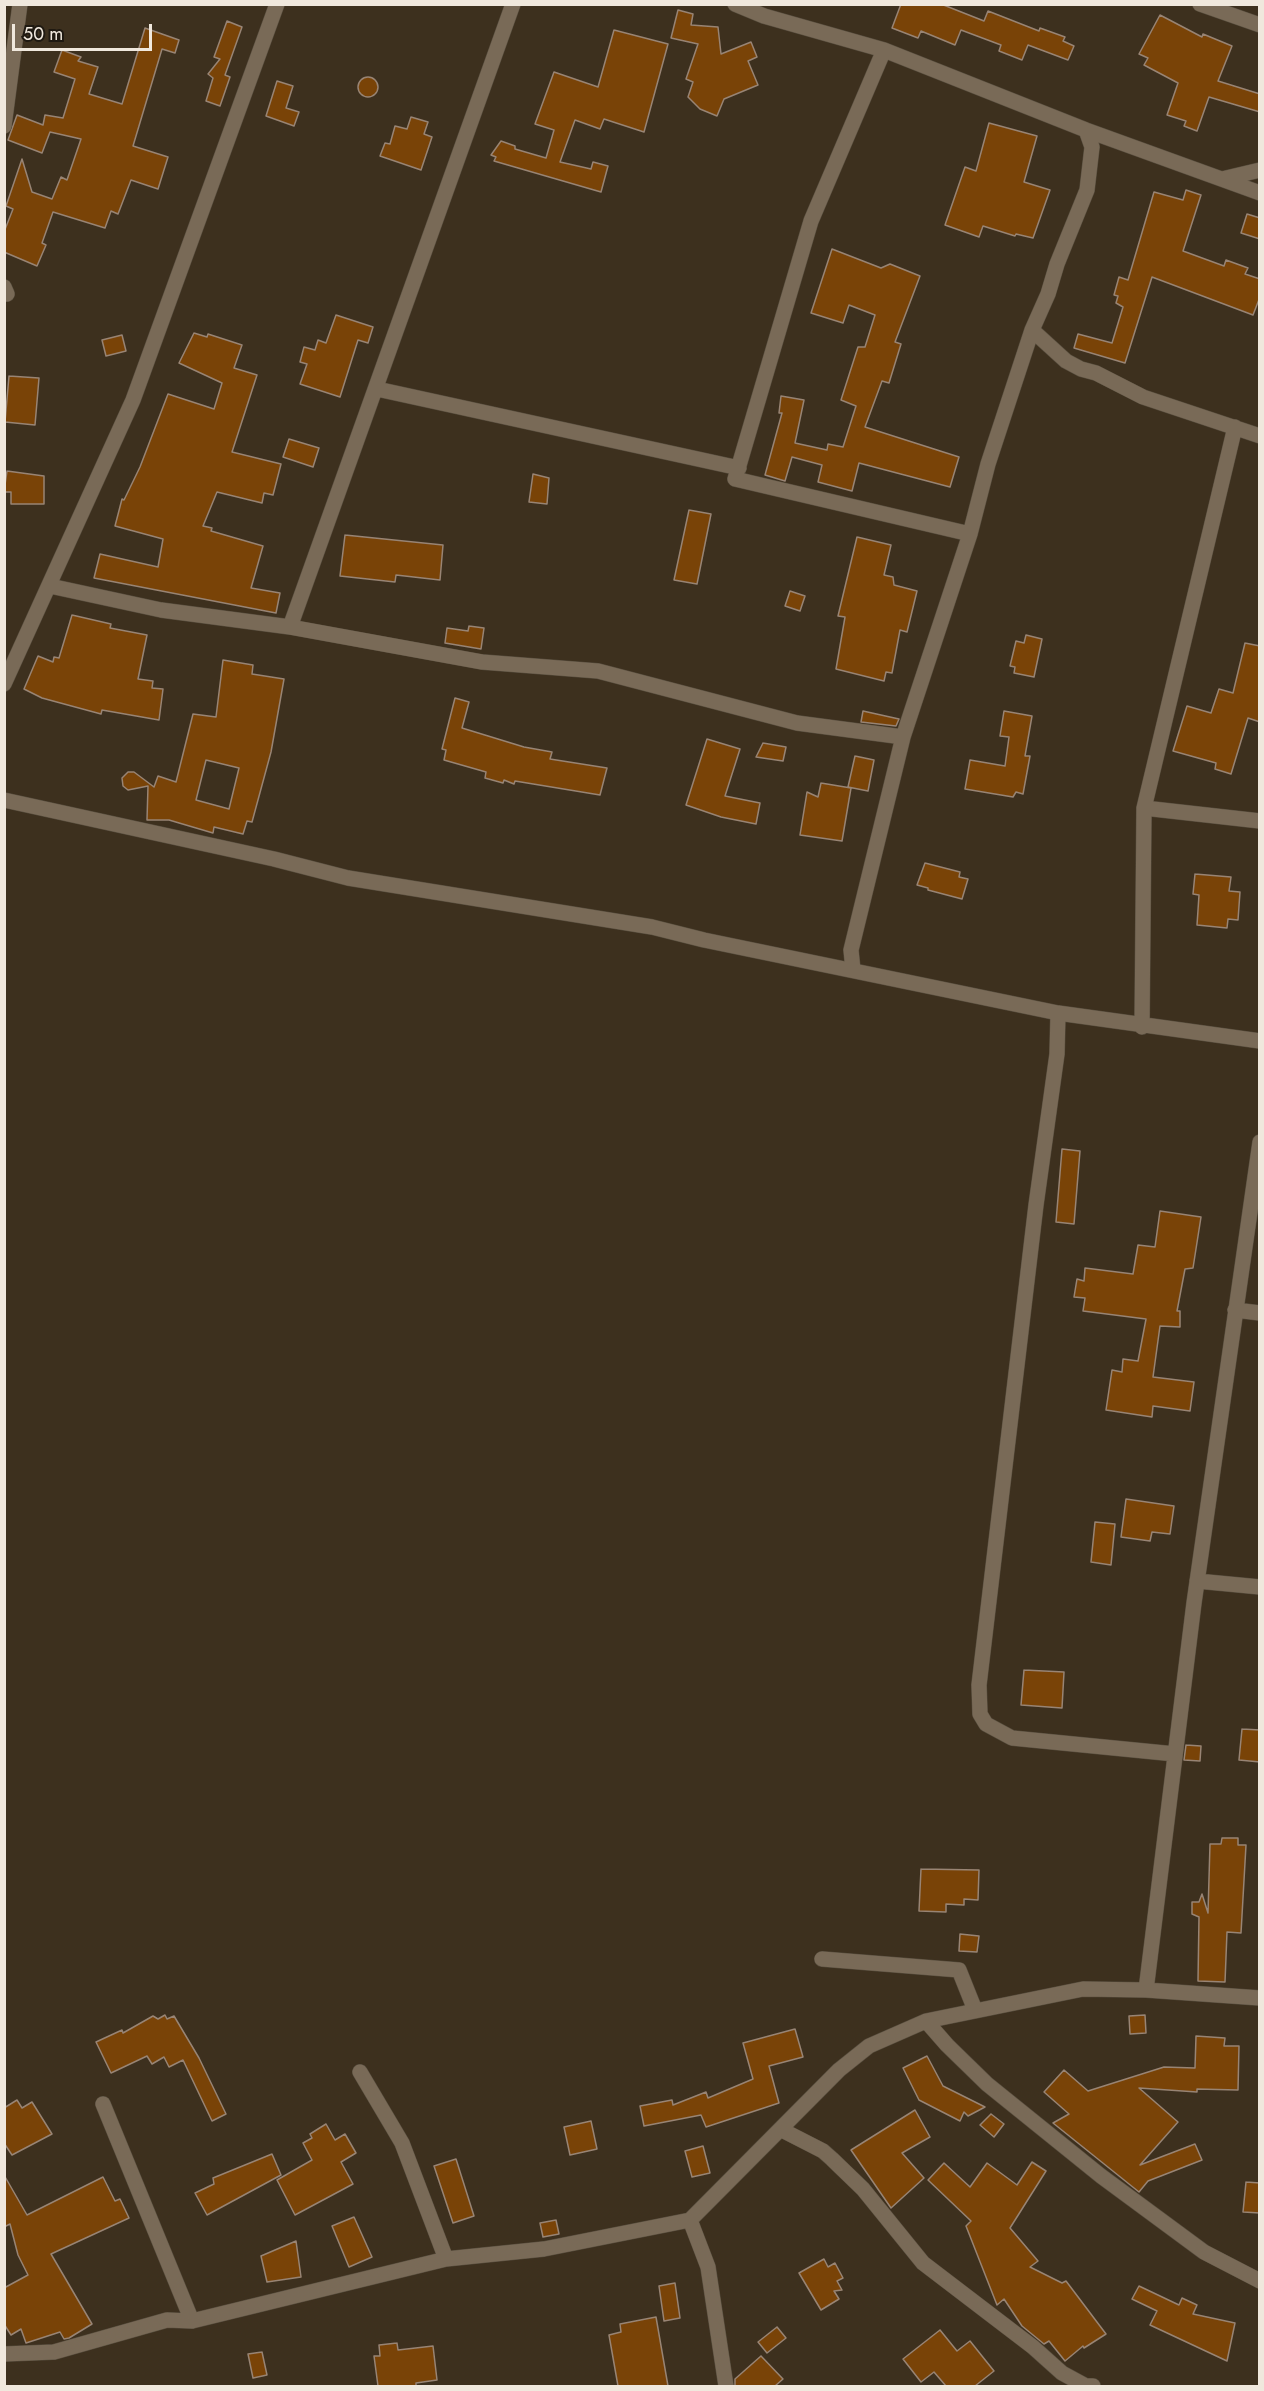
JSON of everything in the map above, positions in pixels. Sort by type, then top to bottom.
[{"type":"street","points":[[4,126],[20,4]]},
{"type":"street","points":[[4,684],[133,400],[277,4]]},
{"type":"street","points":[[290,627],[513,4]]},
{"type":"street","points":[[735,4],[784,22],[884,50],[1086,130],[1260,193]]},
{"type":"street","points":[[1200,4],[1260,25]]},
{"type":"street","points":[[884,50],[811,221],[735,479],[970,534]]},
{"type":"street","points":[[853,970],[851,950],[903,737],[970,534],[988,464],[1032,330],[1087,190],[1092,147],[1086,130]]},
{"type":"street","points":[[1222,179],[1260,170]]},
{"type":"street","points":[[1032,330],[1066,361],[1082,369],[1096,373],[1143,397],[1260,436]]},
{"type":"street","points":[[377,389],[739,468]]},
{"type":"street","points":[[1142,1027],[1144,808],[1235,427]]},
{"type":"street","points":[[50,586],[161,610],[290,627],[482,662],[598,671],[797,723],[903,737]]},
{"type":"street","points":[[4,800],[274,859],[348,878],[652,927],[704,940],[1058,1013],[1142,1027],[1259,1042]]},
{"type":"street","points":[[1144,808],[1260,821]]},
{"type":"street","points":[[1058,1013],[1057,1054],[1036,1205],[979,1685],[980,1714],[986,1724],[1012,1738],[1175,1754]]},
{"type":"street","points":[[1146,1990],[1197,1581],[1260,1142]]},
{"type":"street","points":[[1235,1310],[1260,1313]]},
{"type":"street","points":[[1197,1581],[1260,1587]]},
{"type":"street","points":[[822,1959],[959,1970],[975,2010]]},
{"type":"street","points":[[5,2355],[54,2352],[167,2320],[192,2321],[446,2259],[544,2249],[690,2220],[782,2130],[839,2070],[869,2046],[926,2020],[1083,1989],[1146,1990],[1260,1998]]},
{"type":"street","points":[[926,2020],[947,2045],[987,2084],[1101,2176],[1204,2252],[1260,2281]]},
{"type":"street","points":[[360,2072],[402,2143],[446,2259]]},
{"type":"street","points":[[104,2104],[192,2321]]},
{"type":"street","points":[[782,2130],[823,2151],[832,2159],[863,2189],[923,2263],[1033,2347],[1062,2373],[1086,2386],[1093,2386]]},
{"type":"street","points":[[690,2220],[708,2267],[726,2386]]},
{"type":"building","points":[[901,4],[941,4],[984,21],[988,11],[1039,31],[1040,28],[1065,37],[1063,41],[1074,46],[1068,60],[1028,45],[1022,60],[999,51],[1001,45],[961,30],[955,45],[921,31],[918,38],[892,28]]},
{"type":"building","points":[[678,10],[693,14],[691,25],[718,27],[721,54],[751,42],[757,57],[748,61],[758,85],[724,99],[717,116],[700,109],[688,97],[693,82],[686,79],[698,44],[671,38]]},
{"type":"building","points":[[1160,15],[1202,37],[1203,34],[1232,46],[1218,81],[1260,94],[1260,112],[1209,97],[1197,131],[1184,126],[1186,121],[1167,115],[1178,83],[1144,65],[1148,58],[1139,54]]},
{"type":"building","points":[[227,21],[242,27],[225,75],[230,77],[220,106],[206,101],[213,78],[208,74],[220,59],[214,57]]},
{"type":"building","points":[[145,28],[179,40],[175,53],[162,49],[133,146],[168,157],[158,189],[131,180],[118,214],[111,211],[105,228],[53,212],[42,243],[46,245],[37,266],[4,252],[4,232],[13,209],[6,206],[22,159],[32,192],[52,199],[61,177],[67,180],[81,139],[50,132],[42,153],[8,140],[17,115],[43,125],[45,115],[63,118],[75,79],[54,72],[62,50],[81,57],[78,61],[98,67],[89,94],[122,104]]},
{"type":"building","points":[[614,30],[668,44],[644,132],[604,119],[600,129],[575,120],[560,162],[591,169],[593,162],[608,166],[601,192],[494,161],[496,157],[491,155],[501,141],[515,146],[515,149],[546,158],[554,130],[535,124],[554,72],[598,87]]},
{"type":"building","points":[[368,77],[375,80],[378,87],[375,94],[368,97],[361,94],[358,87],[361,80]]},
{"type":"building","points":[[277,81],[293,86],[286,108],[299,112],[294,126],[266,116]]},
{"type":"building","points":[[411,117],[428,122],[424,134],[432,137],[421,170],[380,156],[385,143],[390,144],[395,126],[407,129]]},
{"type":"building","points":[[989,123],[1037,136],[1024,182],[1050,190],[1033,238],[1016,234],[1015,236],[983,226],[979,237],[945,225],[965,167],[976,171]]},
{"type":"building","points":[[1186,190],[1201,195],[1183,251],[1224,266],[1226,260],[1248,268],[1245,274],[1260,279],[1260,297],[1253,315],[1152,277],[1125,363],[1074,348],[1078,334],[1112,343],[1123,307],[1116,303],[1118,296],[1114,295],[1119,277],[1128,280],[1154,192],[1183,200]]},
{"type":"building","points":[[1247,214],[1260,218],[1260,239],[1241,233]]},
{"type":"building","points":[[832,249],[881,268],[890,264],[920,276],[895,342],[901,344],[889,383],[882,381],[865,427],[959,457],[950,487],[859,463],[852,491],[818,482],[822,465],[792,457],[785,481],[765,475],[782,413],[779,413],[781,396],[804,400],[795,443],[827,450],[828,444],[843,447],[856,406],[841,400],[858,347],[865,347],[875,315],[849,305],[843,323],[811,313]]},
{"type":"building","points":[[336,315],[373,327],[368,343],[358,340],[340,397],[300,384],[307,364],[300,362],[304,347],[315,350],[318,340],[326,343]]},
{"type":"building","points":[[194,333],[207,337],[208,334],[242,345],[234,368],[257,375],[232,452],[281,464],[273,495],[264,493],[262,503],[217,492],[203,526],[212,528],[211,531],[263,546],[251,588],[280,593],[276,613],[94,578],[100,554],[158,567],[163,539],[115,526],[122,499],[124,500],[140,467],[168,394],[214,409],[222,383],[179,363]]},
{"type":"building","points":[[122,335],[126,351],[106,356],[102,340]]},
{"type":"building","points":[[9,376],[39,378],[35,425],[5,422]]},
{"type":"building","points":[[289,439],[319,448],[313,467],[283,457]]},
{"type":"building","points":[[7,471],[44,476],[44,504],[11,504],[11,492],[4,492]]},
{"type":"building","points":[[533,474],[549,478],[547,504],[529,502]]},
{"type":"building","points":[[689,510],[711,514],[697,584],[674,580]]},
{"type":"building","points":[[345,535],[443,545],[440,580],[396,575],[395,582],[340,576]]},
{"type":"building","points":[[857,537],[891,545],[884,575],[893,577],[894,585],[917,591],[907,632],[900,630],[892,673],[886,672],[884,681],[836,669],[845,617],[838,616]]},
{"type":"building","points":[[790,591],[805,596],[800,611],[785,606]]},
{"type":"building","points":[[72,615],[111,624],[110,628],[147,635],[138,679],[153,681],[152,688],[163,689],[159,720],[102,710],[101,714],[42,698],[24,689],[38,656],[53,662],[54,657],[59,658]]},
{"type":"building","points":[[469,626],[484,628],[481,649],[445,643],[447,628],[468,631]]},
{"type":"building","points":[[1026,635],[1042,639],[1034,677],[1014,673],[1015,667],[1010,666],[1016,641],[1024,643]]},
{"type":"building","points":[[1245,643],[1260,646],[1260,722],[1248,718],[1231,774],[1215,769],[1216,763],[1173,751],[1187,706],[1211,713],[1219,689],[1233,693]]},
{"type":"building","points":[[223,660],[253,665],[252,674],[284,679],[271,752],[252,822],[247,821],[243,834],[214,827],[213,833],[169,820],[147,820],[148,786],[128,790],[123,786],[122,778],[128,772],[134,772],[154,787],[158,776],[176,782],[193,714],[216,717]],"holes":[[[206,760],[239,768],[229,809],[196,800]]]},
{"type":"building","points":[[455,698],[469,702],[462,728],[524,747],[552,752],[550,759],[607,768],[600,795],[515,781],[514,784],[504,780],[503,783],[485,778],[486,772],[444,760],[446,750],[442,749]]},
{"type":"building","points":[[863,711],[899,719],[896,726],[861,722]]},
{"type":"building","points":[[1004,711],[1032,716],[1025,756],[1030,756],[1023,794],[1016,792],[1013,797],[965,789],[970,760],[1005,766],[1009,737],[1000,736]]},
{"type":"building","points":[[707,739],[740,749],[725,796],[760,803],[756,824],[721,817],[686,805]]},
{"type":"building","points":[[763,743],[786,747],[783,761],[756,757]]},
{"type":"building","points":[[855,756],[874,760],[868,791],[848,787]]},
{"type":"building","points":[[821,783],[851,788],[842,841],[800,835],[807,792],[818,797]]},
{"type":"building","points":[[925,863],[960,872],[959,877],[968,879],[962,899],[917,885]]},
{"type":"building","points":[[1195,874],[1231,877],[1229,891],[1240,892],[1238,920],[1228,919],[1227,928],[1197,925],[1199,895],[1193,894]]},
{"type":"building","points":[[1062,1149],[1080,1151],[1074,1224],[1056,1222]]},
{"type":"building","points":[[1160,1211],[1201,1217],[1193,1268],[1185,1269],[1177,1311],[1180,1311],[1180,1327],[1160,1326],[1153,1377],[1194,1382],[1190,1411],[1153,1406],[1152,1417],[1106,1410],[1112,1370],[1122,1372],[1123,1359],[1138,1361],[1146,1319],[1083,1311],[1085,1298],[1074,1297],[1077,1279],[1084,1281],[1085,1268],[1133,1274],[1138,1245],[1155,1247]]},
{"type":"building","points":[[1126,1499],[1174,1506],[1170,1534],[1152,1532],[1150,1541],[1121,1537]]},
{"type":"building","points":[[1095,1522],[1115,1524],[1111,1565],[1091,1562]]},
{"type":"building","points":[[1024,1670],[1064,1672],[1062,1708],[1021,1705]]},
{"type":"building","points":[[1242,1729],[1260,1730],[1260,1762],[1239,1760]]},
{"type":"building","points":[[1186,1745],[1201,1746],[1200,1761],[1184,1760]]},
{"type":"building","points":[[1222,1838],[1238,1838],[1238,1845],[1246,1845],[1241,1933],[1227,1932],[1225,1982],[1198,1981],[1199,1917],[1192,1914],[1192,1902],[1199,1902],[1202,1894],[1208,1913],[1210,1844],[1221,1844]]},
{"type":"building","points":[[921,1869],[979,1870],[978,1900],[964,1899],[964,1905],[946,1904],[946,1912],[919,1911]]},
{"type":"building","points":[[960,1934],[979,1936],[977,1952],[959,1951]]},
{"type":"building","points":[[165,2015],[167,2019],[174,2016],[199,2058],[226,2114],[212,2121],[183,2060],[169,2067],[164,2057],[152,2064],[147,2056],[111,2073],[96,2042],[122,2030],[123,2033],[153,2016],[158,2019]]},
{"type":"building","points":[[1145,2015],[1146,2033],[1130,2034],[1129,2016]]},
{"type":"building","points":[[795,2029],[803,2057],[769,2066],[779,2103],[706,2127],[701,2115],[644,2126],[640,2106],[672,2100],[673,2105],[706,2092],[708,2098],[753,2079],[743,2043]]},
{"type":"building","points":[[1196,2036],[1225,2038],[1224,2046],[1239,2046],[1238,2090],[1197,2089],[1197,2092],[1139,2088],[1178,2122],[1140,2165],[1195,2144],[1202,2160],[1148,2181],[1139,2192],[1053,2123],[1069,2114],[1044,2092],[1064,2070],[1088,2091],[1164,2067],[1195,2068]]},
{"type":"building","points":[[927,2056],[943,2086],[985,2107],[968,2116],[964,2112],[960,2121],[919,2100],[903,2068]]},
{"type":"building","points":[[17,2100],[22,2108],[32,2102],[52,2134],[12,2155],[4,2143],[4,2108]]},
{"type":"building","points":[[915,2110],[930,2137],[902,2153],[924,2178],[891,2208],[851,2150]]},
{"type":"building","points":[[991,2114],[1004,2124],[994,2137],[980,2125]]},
{"type":"building","points":[[591,2121],[597,2149],[570,2155],[564,2127]]},
{"type":"building","points":[[326,2124],[335,2140],[345,2134],[356,2153],[341,2162],[353,2184],[295,2215],[277,2180],[312,2160],[303,2143],[312,2138],[310,2134]]},
{"type":"building","points":[[703,2146],[710,2173],[692,2177],[685,2151]]},
{"type":"building","points":[[272,2154],[281,2175],[207,2215],[195,2193],[214,2184],[213,2178]]},
{"type":"building","points":[[456,2159],[474,2216],[453,2223],[434,2166]]},
{"type":"building","points":[[1032,2162],[1046,2171],[1010,2228],[1038,2261],[1030,2267],[1062,2283],[1066,2281],[1106,2334],[1084,2348],[1083,2346],[1065,2361],[1049,2341],[1044,2344],[1022,2326],[1004,2299],[997,2305],[966,2226],[971,2221],[928,2180],[944,2163],[970,2187],[987,2163],[1017,2185]]},
{"type":"building","points":[[4,2175],[27,2215],[103,2177],[115,2201],[120,2199],[129,2218],[51,2254],[92,2324],[69,2338],[64,2339],[60,2332],[26,2343],[21,2329],[11,2335],[4,2324],[4,2288],[28,2275],[18,2255],[10,2224],[4,2227]]},
{"type":"building","points":[[1246,2182],[1260,2183],[1260,2213],[1243,2212]]},
{"type":"building","points":[[354,2217],[372,2257],[349,2267],[332,2226]]},
{"type":"building","points":[[556,2220],[559,2234],[543,2237],[540,2223]]},
{"type":"building","points":[[296,2241],[301,2277],[267,2282],[261,2256]]},
{"type":"building","points":[[824,2259],[828,2267],[835,2263],[843,2278],[837,2281],[842,2290],[834,2291],[839,2299],[821,2310],[799,2273]]},
{"type":"building","points":[[675,2283],[680,2318],[664,2321],[659,2286]]},
{"type":"building","points":[[1139,2286],[1179,2305],[1182,2298],[1197,2305],[1193,2314],[1235,2323],[1227,2361],[1150,2325],[1157,2311],[1132,2299]]},
{"type":"building","points":[[656,2317],[668,2386],[618,2386],[609,2335],[621,2332],[620,2324]]},
{"type":"building","points":[[777,2327],[786,2338],[767,2353],[758,2342]]},
{"type":"building","points":[[940,2330],[957,2351],[970,2341],[994,2371],[975,2386],[946,2386],[934,2372],[921,2382],[903,2359]]},
{"type":"building","points":[[397,2343],[398,2350],[433,2346],[437,2380],[416,2383],[416,2386],[378,2386],[374,2356],[380,2356],[379,2345]]},
{"type":"building","points":[[262,2352],[267,2375],[253,2378],[248,2354]]},
{"type":"building","points":[[761,2356],[783,2379],[775,2386],[735,2386],[735,2379]]}]
